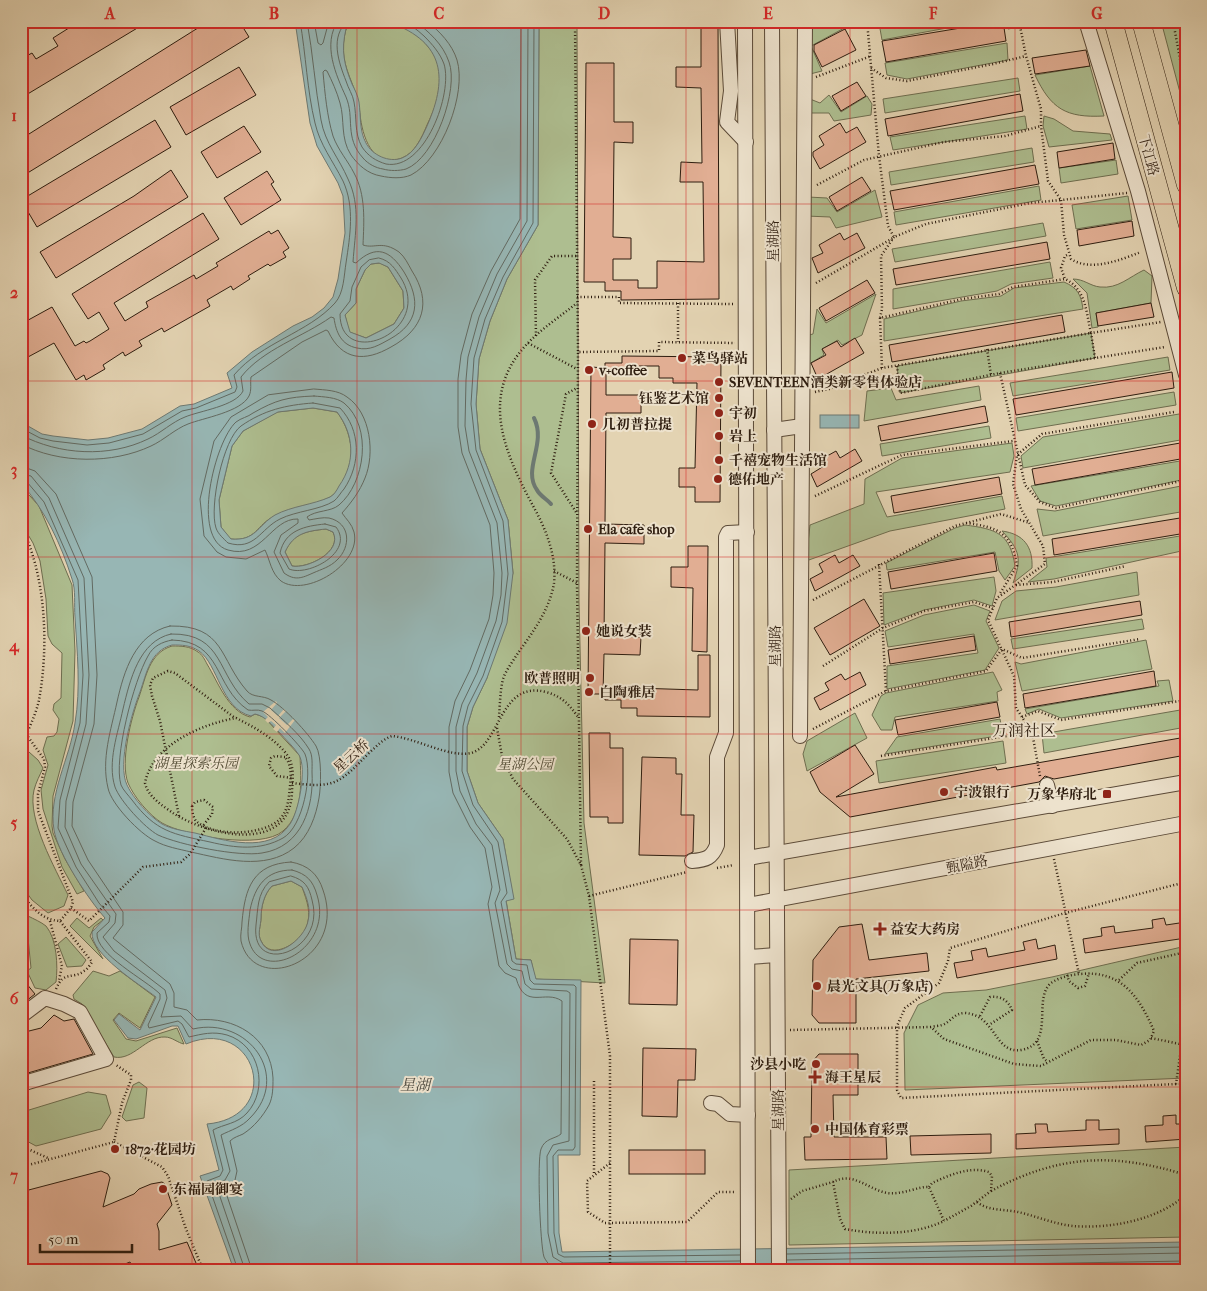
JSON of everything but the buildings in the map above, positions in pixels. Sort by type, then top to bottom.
[{"type":"main road","name":"下江路","points":[[1113,21],[1186,288]]},
{"type":"main road","name":"下江路","points":[[1141,21],[1186,185]]},
{"type":"street","points":[[728,21],[731,91],[726,122],[746,142]]},
{"type":"street","name":"星湖路","points":[[745,21],[747,532],[743,861],[748,905],[748,1270]]},
{"type":"street","name":"星湖路","points":[[772,21],[778,1270]]},
{"type":"street","points":[[800,736],[805,21]]},
{"type":"street","points":[[1086,21],[1138,190],[1170,320],[1186,375]]},
{"type":"street","points":[[774,430],[802,426]]},
{"type":"street","points":[[692,866],[712,856],[717,845],[717,757],[726,733],[726,537],[728,533],[747,532]]},
{"type":"street","points":[[1044,781],[1052,806]]},
{"type":"street","points":[[743,861],[776,853],[1186,782]]},
{"type":"street","name":"甄隘路","points":[[748,905],[1186,823]]},
{"type":"street","points":[[748,956],[777,955]]},
{"type":"street","points":[[21,1016],[45,998],[80,1012],[106,1059],[21,1084]]},
{"type":"street","points":[[711,1103],[718,1104],[730,1114],[748,1115]]},
{"type":"path","points":[[575,21],[578,352],[577,584],[581,865],[589,896],[610,1056],[610,1270]]},
{"type":"path","points":[[867,21],[879,156],[888,226],[894,237]]},
{"type":"path","points":[[1020,21],[1026,56],[1041,109],[1041,126],[1048,181],[1061,200],[1064,235],[1071,259],[1080,265],[1102,264],[1152,249]]},
{"type":"path","points":[[1173,21],[1186,90]]},
{"type":"path","points":[[806,81],[870,56]]},
{"type":"path","points":[[871,68],[886,78],[907,81],[1026,56]]},
{"type":"path","points":[[805,191],[864,160],[944,142],[1005,136],[1041,126]]},
{"type":"path","points":[[804,290],[894,237],[926,224],[1030,204],[1106,196],[1138,190]]},
{"type":"path","points":[[882,368],[880,318],[882,310],[881,256],[894,237]]},
{"type":"path","points":[[1065,279],[1061,268],[1065,256],[1069,254]]},
{"type":"path","points":[[536,336],[537,276],[552,256],[577,256]]},
{"type":"path","points":[[880,318],[962,299],[999,294],[1013,286],[1065,279],[1072,283],[1082,294],[1095,358]]},
{"type":"path","points":[[577,297],[619,297],[619,303],[738,304]]},
{"type":"path","points":[[577,303],[528,343],[516,357],[507,374],[501,395],[501,431],[515,471],[549,540],[554,584],[544,612],[503,678],[497,728],[502,756],[513,778],[567,839],[581,865]]},
{"type":"path","points":[[678,303],[678,342]]},
{"type":"path","points":[[829,389],[882,368],[1170,320]]},
{"type":"path","points":[[578,352],[659,350],[659,342],[746,342]]},
{"type":"path","points":[[528,343],[578,369]]},
{"type":"path","points":[[897,366],[900,392],[1000,373],[1178,345]]},
{"type":"path","points":[[987,349],[992,375]]},
{"type":"path","points":[[1000,373],[1016,455],[1025,485],[1040,502],[1056,508],[1186,480]]},
{"type":"path","points":[[577,388],[566,394],[550,473],[577,513]]},
{"type":"path","points":[[997,598],[1044,564],[1043,546],[1021,509],[1013,484],[1016,455],[1042,434],[1174,412]]},
{"type":"path","points":[[802,502],[902,455],[1014,440]]},
{"type":"path","points":[[813,600],[955,526],[1001,514],[1031,523]]},
{"type":"path","points":[[965,523],[989,526],[1005,535],[1014,550],[1017,566],[997,598],[988,620],[1014,676],[1016,708],[1032,732],[1044,781]]},
{"type":"path","points":[[21,526],[32,547],[41,593],[43,652],[39,701],[21,747]]},
{"type":"path","points":[[879,564],[886,691]]},
{"type":"path","points":[[1014,585],[1053,582],[1126,566]]},
{"type":"path","points":[[554,571],[577,584]]},
{"type":"path","points":[[823,666],[883,628],[924,611],[974,602],[993,608]]},
{"type":"path","points":[[1002,648],[1022,658],[1140,639]]},
{"type":"path","points":[[800,736],[886,691],[986,671],[1002,648]]},
{"type":"path","points":[[179,816],[166,750],[150,685],[158,674],[168,671],[175,673],[236,718],[256,728],[289,757],[292,783],[291,804],[288,812],[283,820],[271,829],[247,836],[231,835],[204,828],[179,816],[157,802],[146,787],[148,775],[166,750],[198,728],[211,722],[236,718]]},
{"type":"path","points":[[499,717],[518,696],[542,691],[565,700],[579,719]]},
{"type":"path","points":[[1022,717],[1038,711],[1061,720],[1186,700]]},
{"type":"path","name":"星云桥","points":[[292,783],[320,786],[339,781],[382,742],[392,736],[467,754],[477,751],[497,728]]},
{"type":"path","points":[[880,756],[1032,732]]},
{"type":"path","points":[[21,891],[22,895],[38,914],[50,921],[60,921],[71,908],[73,902],[38,811],[38,794],[45,767],[44,759],[26,734]]},
{"type":"path","points":[[71,908],[89,922],[143,867],[176,864],[186,859],[204,828],[212,814],[213,808],[204,800],[195,802],[192,806],[194,819],[198,823],[225,832],[242,833],[270,826],[280,819],[289,800],[290,770],[285,757],[275,756],[271,758],[269,766],[272,772],[277,776],[292,778]]},
{"type":"path","points":[[1052,848],[1080,974]]},
{"type":"path","points":[[716,868],[743,861]]},
{"type":"path","points":[[589,896],[692,866]]},
{"type":"path","points":[[1186,882],[1065,913],[950,948],[948,961],[940,983],[905,1008],[897,1026],[897,1090],[901,1098],[1186,1084]]},
{"type":"path","points":[[50,921],[62,966],[60,980],[51,1000]]},
{"type":"path","points":[[60,921],[62,927],[92,962],[84,972],[68,975],[60,980]]},
{"type":"path","points":[[1119,980],[1125,972],[1137,963],[1186,952]]},
{"type":"path","points":[[1066,975],[1069,981],[1078,988],[1085,986],[1089,980],[1089,973]]},
{"type":"path","points":[[778,1030],[897,1026],[931,1027],[944,1025],[951,1017],[963,1013],[980,1016],[1003,1045],[1012,1050],[1023,1050],[1037,1041],[1043,1025],[1043,1001],[1050,984],[1066,975],[1089,973],[1119,980],[1132,993],[1147,1013],[1154,1031],[1151,1038],[1141,1045],[1116,1040],[1091,1040],[1041,1066],[1014,1064],[944,1039],[931,1027]]},
{"type":"path","points":[[980,1016],[990,996],[998,996],[1009,1003],[1012,1010],[989,1025]]},
{"type":"path","points":[[1176,1084],[1180,1044],[1186,1014]]},
{"type":"path","points":[[1151,1038],[1180,1044]]},
{"type":"path","points":[[1037,1041],[1044,1059],[1048,1062]]},
{"type":"path","points":[[100,1061],[117,1065],[131,1075],[114,1142]]},
{"type":"path","points":[[594,1081],[594,1174]]},
{"type":"path","points":[[21,1167],[114,1142],[162,1167],[168,1176],[186,1229],[203,1270]]},
{"type":"path","points":[[21,1146],[50,1159]]},
{"type":"path","points":[[833,1182],[840,1219],[845,1229],[902,1232],[919,1230],[944,1221],[977,1202],[991,1191],[1027,1172],[1073,1162],[1134,1162],[1186,1175]]},
{"type":"path","points":[[610,1163],[587,1180],[588,1212],[605,1223],[687,1222],[718,1192],[739,1191]]},
{"type":"path","points":[[786,1203],[802,1191],[833,1182],[842,1177],[851,1178],[888,1193],[902,1193],[929,1187],[932,1183],[963,1171],[983,1170],[989,1172],[992,1176],[991,1191]]},
{"type":"path","points":[[929,1187],[944,1221]]},
{"type":"path","points":[[977,1202],[983,1206],[1009,1210],[1061,1223],[1096,1226],[1125,1222],[1151,1215],[1165,1209],[1186,1195]]},
{"type":"green space","points":[[363,21],[386,21],[404,27],[429,47],[438,65],[440,87],[435,107],[418,144],[407,156],[402,158],[383,159],[376,155],[366,140],[363,131],[358,102],[345,64],[344,42],[346,29]]},
{"type":"green space","name":"星湖公园","points":[[539,21],[577,21],[579,602],[584,823],[605,983],[535,979],[531,960],[516,959],[506,900],[513,898],[503,839],[478,803],[467,771],[467,727],[473,707],[487,678],[513,573],[508,520],[480,449],[476,404],[479,359],[490,321],[507,279],[538,225]]},
{"type":"green space","points":[[810,21],[850,21],[848,26],[811,46],[822,71],[810,74]]},
{"type":"green space","points":[[886,21],[985,21],[882,40],[879,23]]},
{"type":"green space","points":[[1007,21],[1053,21],[1008,29]]},
{"type":"green space","points":[[1161,21],[1186,21],[1186,115]]},
{"type":"green space","points":[[1007,43],[1008,60],[907,79],[887,75],[885,63]]},
{"type":"green space","points":[[1090,66],[1104,116],[1079,115],[1061,109],[1047,96],[1035,75]]},
{"type":"green space","points":[[1018,78],[1020,91],[885,113],[883,99]]},
{"type":"green space","points":[[829,95],[841,112],[867,96],[872,104],[871,115],[834,121],[829,113],[809,113],[810,99],[820,103]]},
{"type":"green space","points":[[1025,116],[1027,129],[893,150],[890,137]]},
{"type":"green space","points":[[1044,116],[1054,119],[1073,131],[1110,134],[1112,140],[1049,147],[1043,126]]},
{"type":"green space","points":[[1032,148],[1034,162],[891,185],[889,172]]},
{"type":"green space","points":[[1116,160],[1118,174],[1061,183],[1059,168]]},
{"type":"green space","points":[[1039,186],[1041,200],[896,225],[894,212]]},
{"type":"green space","points":[[875,190],[882,217],[836,228],[830,217],[806,216],[808,197],[827,198],[837,212]]},
{"type":"green space","points":[[1128,196],[1132,220],[1076,229],[1072,205]]},
{"type":"green space","points":[[1043,223],[1046,236],[895,262],[892,249]]},
{"type":"green space","points":[[1050,262],[1053,278],[1011,284],[997,291],[893,309],[893,289]]},
{"type":"green space","points":[[380,263],[388,267],[403,291],[404,308],[394,324],[366,338],[349,332],[345,315],[356,303],[356,289],[365,270],[371,264]]},
{"type":"green space","points":[[1144,270],[1152,276],[1151,303],[1096,313],[1098,327],[1092,328],[1087,293],[1073,279],[1106,287],[1118,284]]},
{"type":"green space","points":[[1064,282],[1073,287],[1078,293],[1083,309],[884,341],[884,319],[961,301],[1001,296],[1014,288]]},
{"type":"green space","points":[[876,294],[862,335],[842,345],[838,340],[822,349],[824,355],[809,364],[805,336],[813,334],[817,309],[826,323]]},
{"type":"green space","points":[[1091,333],[1095,358],[900,393],[897,366]]},
{"type":"green space","points":[[1168,357],[1170,370],[1013,396],[1010,383]]},
{"type":"green space","points":[[979,386],[981,400],[864,421],[867,391],[891,388],[896,400]]},
{"type":"green space","points":[[1174,392],[1176,405],[1018,431],[1016,418]]},
{"type":"green space","points":[[313,408],[337,412],[348,432],[351,455],[350,466],[341,486],[329,498],[269,519],[256,532],[246,538],[230,539],[221,527],[219,500],[232,446],[243,431],[277,412]]},
{"type":"green space","points":[[1185,413],[1186,439],[1023,468],[1021,456],[1043,437]]},
{"type":"green space","points":[[989,426],[991,438],[882,456],[880,444]]},
{"type":"green space","points":[[1012,443],[1014,456],[1010,472],[876,492],[887,517],[1002,496],[1005,509],[890,531],[806,561],[810,525],[864,504],[865,479],[902,458]]},
{"type":"green space","points":[[1186,460],[1186,479],[1056,506],[1040,501],[1031,486]]},
{"type":"green space","points":[[1186,485],[1186,511],[1043,536],[1037,509],[1055,511]]},
{"type":"green space","points":[[21,486],[39,506],[72,585],[75,651],[73,721],[53,796],[52,826],[53,833],[65,859],[84,891],[77,894],[62,867],[43,809],[41,790],[48,765],[43,750],[47,737],[54,736],[57,732],[59,719],[53,710],[54,704],[61,698],[62,653],[52,644],[48,636],[46,599],[40,561],[33,543],[21,523]]},
{"type":"green space","points":[[965,525],[993,531],[1005,540],[1013,555],[1015,566],[1005,580],[999,571],[995,552],[887,570],[886,563],[955,528]]},
{"type":"green space","points":[[326,529],[333,532],[335,539],[333,546],[328,552],[314,562],[306,565],[292,566],[285,552],[292,541],[301,534]]},
{"type":"green space","points":[[1002,531],[1021,538],[1026,543],[1031,554],[1032,568],[1013,583],[1018,567],[1018,555],[1013,544]]},
{"type":"green space","points":[[1186,535],[1186,550],[1054,579],[1028,582],[1047,567],[1046,558]]},
{"type":"green space","points":[[1137,572],[1139,595],[995,620],[1002,601],[1016,591],[1056,587]]},
{"type":"green space","points":[[994,577],[996,591],[992,606],[974,600],[924,610],[884,625],[883,593]]},
{"type":"green space","points":[[974,605],[990,611],[986,621],[999,648],[985,670],[887,689],[887,666],[978,653],[974,634],[888,647],[885,631],[924,615]]},
{"type":"green space","points":[[1142,619],[1144,629],[1013,649],[1011,639]]},
{"type":"green space","points":[[1146,640],[1152,669],[1022,691],[1015,662],[1021,664]]},
{"type":"green space","name":"湖星探索乐园","points":[[172,646],[189,647],[199,653],[224,695],[236,709],[250,717],[255,714],[264,717],[300,756],[301,786],[298,806],[290,824],[283,831],[272,837],[258,840],[223,839],[188,832],[173,828],[157,820],[147,811],[134,794],[128,783],[125,764],[133,716],[153,660],[164,649]]},
{"type":"green space","points":[[993,672],[1002,690],[997,692],[998,701],[895,717],[892,730],[881,730],[872,715],[881,696],[886,693]]},
{"type":"green space","points":[[1169,680],[1173,701],[1061,718],[1039,709],[1027,714],[1025,709],[1159,686],[1157,681]]},
{"type":"green space","points":[[1186,709],[1186,727],[1044,753],[1042,734]]},
{"type":"green space","points":[[855,713],[867,738],[807,771],[803,754],[807,741]]},
{"type":"green space","points":[[1000,719],[1003,735],[885,754],[897,737]]},
{"type":"green space","points":[[1003,741],[1006,763],[879,783],[876,761]]},
{"type":"green space","points":[[29,752],[38,760],[43,768],[34,790],[33,802],[38,829],[68,895],[64,906],[48,913],[32,900],[24,889],[21,872],[21,771]]},
{"type":"green space","points":[[291,881],[302,887],[308,908],[308,923],[303,933],[292,944],[285,948],[272,950],[266,947],[259,935],[264,901],[272,886]]},
{"type":"green space","points":[[28,916],[46,926],[55,945],[57,961],[56,982],[46,990],[35,988],[27,971],[31,968],[26,918]]},
{"type":"green space","points":[[77,918],[89,928],[101,918],[103,920],[94,927],[90,936],[103,959],[70,926]]},
{"type":"green space","points":[[66,937],[86,960],[82,966],[67,967],[58,944]]},
{"type":"green space","points":[[1186,946],[1186,1078],[905,1090],[904,1033],[918,1005],[943,993],[986,990]]},
{"type":"green space","points":[[93,971],[109,976],[120,971],[155,997],[140,1028],[119,1013],[113,1020],[126,1039],[136,1041],[177,1028],[184,1044],[168,1037],[158,1038],[127,1055],[114,1057],[82,1004],[74,999],[73,995]]},
{"type":"green space","points":[[139,1082],[147,1088],[144,1118],[126,1121],[122,1117],[133,1085]]},
{"type":"green space","points":[[88,1092],[106,1095],[111,1113],[101,1129],[36,1146],[23,1139],[21,1116],[29,1110]]},
{"type":"green space","points":[[1186,1147],[1186,1237],[789,1245],[789,1170]]},
{"type":"water","name":"星湖","points":[[295,21],[363,21],[346,29],[344,44],[345,64],[359,100],[361,128],[366,143],[372,151],[381,157],[397,159],[407,156],[414,149],[427,126],[438,90],[439,75],[436,61],[430,49],[419,38],[405,29],[386,21],[539,21],[538,225],[507,279],[490,321],[479,359],[476,404],[480,449],[508,520],[513,573],[507,623],[487,678],[473,707],[467,727],[467,771],[478,803],[503,839],[514,899],[506,901],[516,959],[531,960],[536,979],[581,980],[580,1155],[558,1155],[559,1233],[562,1252],[1186,1242],[1186,1270],[234,1270],[200,1176],[219,1170],[207,1124],[231,1117],[247,1104],[253,1088],[252,1070],[244,1054],[230,1043],[210,1039],[186,1044],[178,1026],[172,1026],[136,1039],[128,1038],[114,1020],[119,1014],[140,1030],[156,997],[117,968],[93,941],[92,932],[105,918],[83,889],[68,864],[61,851],[54,830],[54,803],[77,710],[78,670],[74,593],[68,566],[57,540],[38,504],[21,483],[21,422],[42,434],[88,440],[108,438],[142,429],[180,406],[194,404],[232,388],[227,373],[252,352],[324,308],[333,297],[338,279],[345,233],[343,196],[338,183],[317,146],[310,123]],"holes":[[[379,263],[388,267],[403,291],[404,308],[394,324],[366,338],[350,332],[345,315],[356,303],[356,289],[365,270],[371,264]],[[313,408],[337,412],[347,429],[350,439],[351,448],[348,467],[337,489],[331,496],[275,515],[256,532],[246,538],[231,539],[221,527],[219,500],[232,446],[243,431],[278,412]],[[326,529],[333,532],[335,539],[333,546],[322,558],[314,562],[306,565],[292,566],[285,552],[297,537],[307,532]],[[172,645],[189,646],[199,651],[211,666],[226,696],[233,705],[241,712],[251,716],[259,715],[265,719],[299,755],[302,769],[299,800],[290,824],[281,834],[271,839],[246,843],[178,830],[157,821],[137,801],[124,776],[127,738],[133,712],[147,670],[159,652]],[[291,881],[302,887],[309,912],[306,928],[295,942],[280,950],[273,951],[266,948],[259,935],[262,905],[272,886]]]},
{"type":"water","points":[[820,415],[859,415],[859,428],[820,428]]},
{"type":"pier","points":[[276,701],[277,703],[271,710],[278,716],[284,709],[286,711],[279,718],[287,725],[293,719],[295,720],[285,733],[280,728],[277,732],[273,729],[276,725],[271,721],[268,723],[265,720],[268,717],[263,712]]},
{"type":"waterway","points":[[534,418],[538,437],[533,465],[533,482],[538,492],[551,504]]},
{"type":"place","name":"菜鸟驿站","points":[[682,358]]},
{"type":"place","name":"v+coffee","points":[[589,370]]},
{"type":"place","name":"SEVENTEEN酒类新零售体验店","points":[[719,382]]},
{"type":"place","name":"钰鉴艺术馆","points":[[719,398]]},
{"type":"place","name":"宇初","points":[[719,413]]},
{"type":"place","name":"几初普拉提","points":[[592,424]]},
{"type":"place","name":"岩上","points":[[719,436]]},
{"type":"place","name":"千禧宠物生活馆","points":[[719,460]]},
{"type":"place","name":"德佑地产","points":[[718,479]]},
{"type":"place","name":"Ela cafe shop","points":[[588,529]]},
{"type":"place","name":"她说女装","points":[[586,631]]},
{"type":"place","name":"欧普照明","points":[[590,678]]},
{"type":"place","name":"白陶雅居","points":[[589,692]]},
{"type":"place","name":"宁波银行","points":[[944,792]]},
{"type":"place","name":"万象华府北","points":[[1107,794]]},
{"type":"place","name":"益安大药房","points":[[880,929]]},
{"type":"place","name":"晨光文具(万象店)","points":[[817,986]]},
{"type":"place","name":"沙县小吃","points":[[816,1064]]},
{"type":"place","name":"海王星辰","points":[[815,1077]]},
{"type":"place","name":"中国体育彩票","points":[[815,1129]]},
{"type":"place","name":"1872·花园坊","points":[[115,1149]]},
{"type":"place","name":"东福园御宴","points":[[163,1189]]},
{"type":"district","name":"万润社区","points":[[1024,730]]}]
